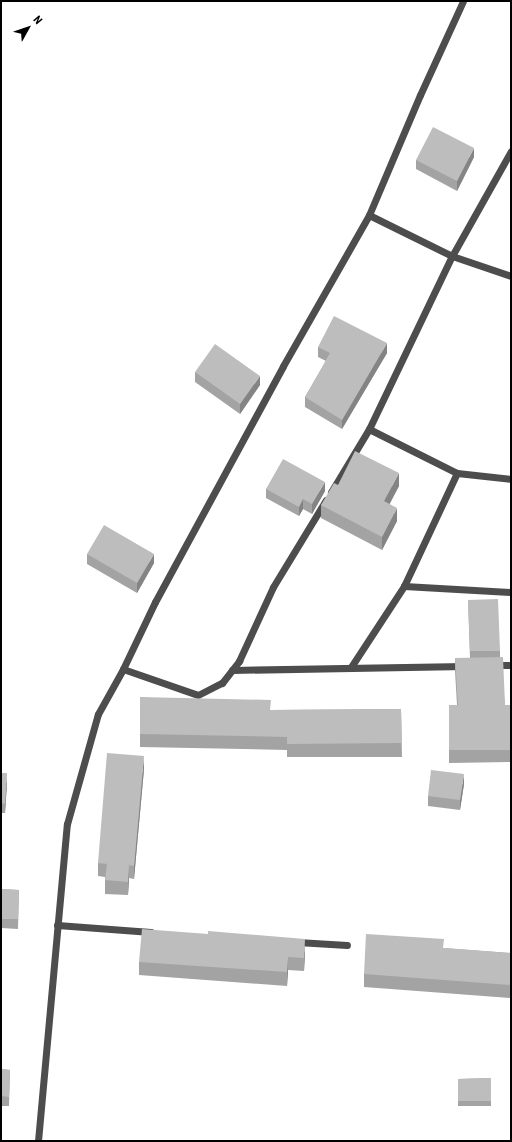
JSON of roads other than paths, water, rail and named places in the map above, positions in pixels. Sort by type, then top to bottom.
[{"type":"street","points":[[38,1141],[67,824],[98,714],[123,669],[154,602],[283,366],[369,215],[420,95],[463,1]]},
{"type":"street","points":[[123,669],[198,694],[222,683],[239,661],[273,587],[369,429],[452,256],[510,155]]},
{"type":"street","points":[[369,215],[452,256],[511,276]]},
{"type":"street","points":[[369,429],[457,473],[511,479]]},
{"type":"street","points":[[351,668],[404,586],[457,473]]},
{"type":"street","points":[[404,586],[511,592]]},
{"type":"street","points":[[232,670],[471,665]]},
{"type":"street","points":[[487,665],[511,665]]},
{"type":"street","points":[[57,925],[161,933]]},
{"type":"street","points":[[293,941],[347,945]]}]
